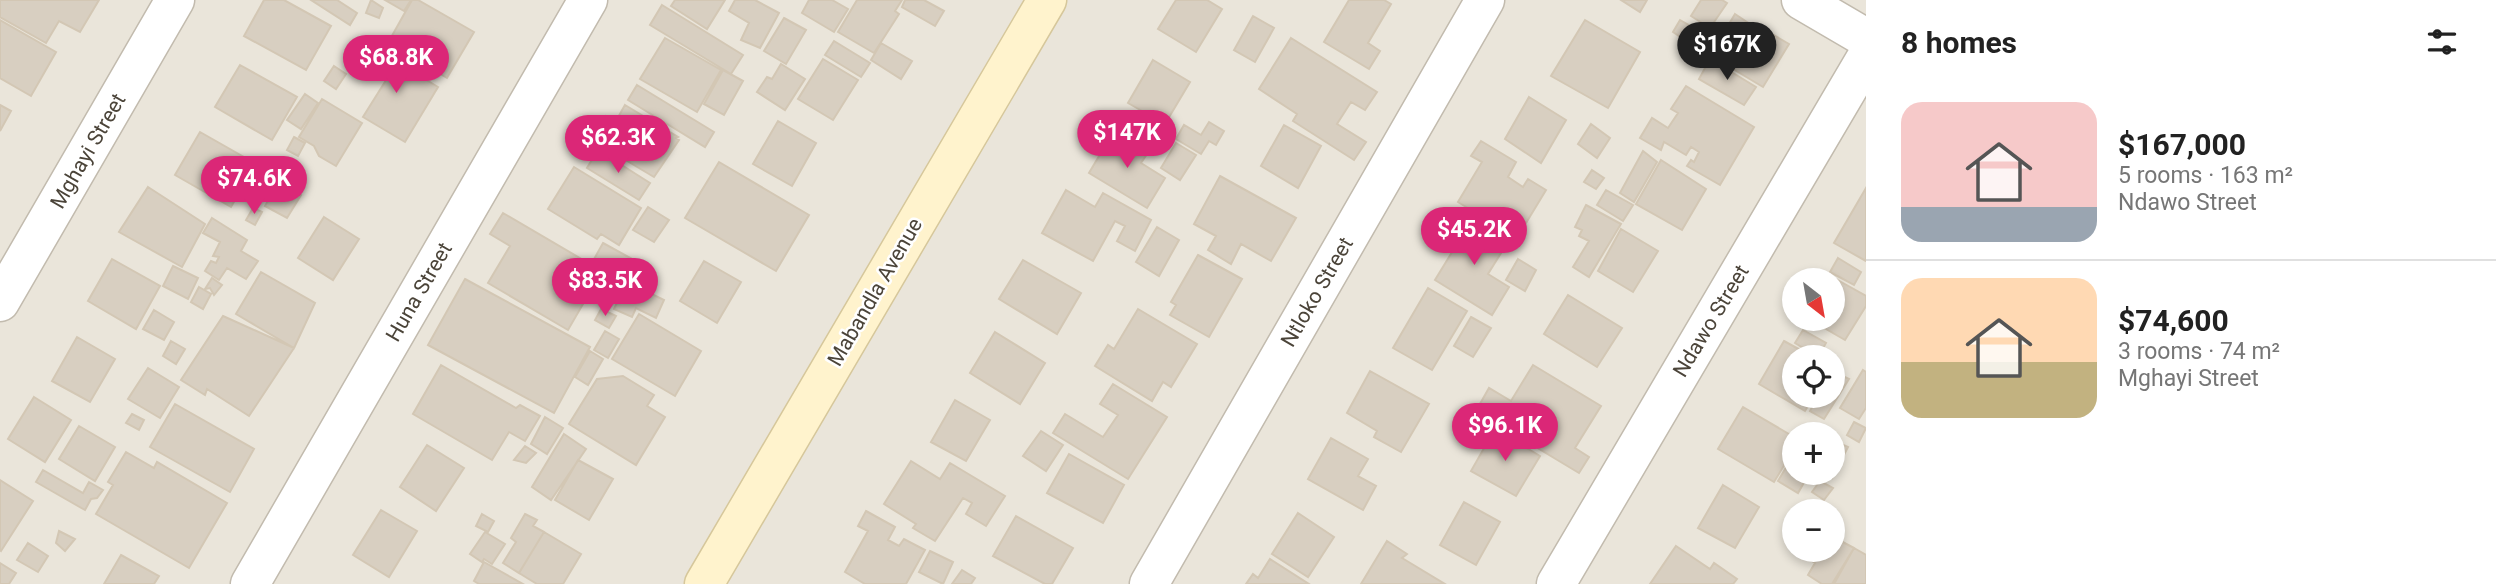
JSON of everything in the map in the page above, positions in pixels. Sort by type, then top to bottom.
[{"type":"street","name":"Mghayi Street","points":[[0,302],[175,0]]},
{"type":"street","name":"Huna Street","points":[[261,580],[588,0]]},
{"type":"street","name":"Mabandla Avenue","points":[[704,584],[1047,0]]},
{"type":"street","name":"Ntloko Street","points":[[1149,584],[1485,0]]},
{"type":"street","points":[[1801,0],[1866,38]]},
{"type":"street","name":"Ndawo Street","points":[[1556,584],[1866,58]]},
{"type":"shaded area","points":[[0,0],[1866,0],[1866,584],[0,584]]},
{"type":"building","points":[[0,0],[99,0],[80,32],[59,21],[46,43],[0,17]]},
{"type":"building","points":[[264,0],[284,0],[331,26],[306,70],[244,36]]},
{"type":"building","points":[[311,0],[337,0],[357,13],[350,25]]},
{"type":"building","points":[[371,0],[383,8],[379,18],[366,13]]},
{"type":"building","points":[[385,0],[411,0],[404,11]]},
{"type":"building","points":[[412,0],[418,0],[474,32],[447,78],[388,43]]},
{"type":"building","points":[[675,0],[725,0],[707,29],[671,6]]},
{"type":"building","points":[[735,0],[755,0],[779,13],[760,48],[741,40],[749,23],[729,11]]},
{"type":"building","points":[[809,0],[832,0],[848,9],[834,32],[802,13]]},
{"type":"building","points":[[857,0],[902,0],[895,11],[899,14],[874,53],[838,32]]},
{"type":"building","points":[[905,0],[924,0],[944,11],[935,26],[902,7]]},
{"type":"building","points":[[1176,0],[1207,0],[1222,9],[1196,52],[1158,29]]},
{"type":"building","points":[[1349,0],[1384,0],[1391,4],[1368,43],[1380,51],[1369,69],[1324,42]]},
{"type":"building","points":[[1621,0],[1647,0],[1640,12]]},
{"type":"building","points":[[1701,0],[1722,0],[1727,3],[1710,28],[1691,16]]},
{"type":"building","points":[[662,5],[743,55],[731,74],[650,25]]},
{"type":"building","points":[[1735,14],[1750,24],[1734,51],[1719,41]]},
{"type":"building","points":[[1253,16],[1274,28],[1255,62],[1234,50]]},
{"type":"building","points":[[784,18],[806,30],[786,64],[764,51]]},
{"type":"building","points":[[0,20],[56,52],[31,96],[0,78]]},
{"type":"building","points":[[1585,20],[1640,52],[1608,108],[1551,76]]},
{"type":"building","points":[[1680,20],[1692,27],[1685,40],[1673,32]]},
{"type":"building","points":[[1753,23],[1789,44],[1763,87],[1728,66]]},
{"type":"building","points":[[665,38],[721,70],[697,112],[640,79]]},
{"type":"building","points":[[1291,38],[1377,92],[1365,110],[1351,102],[1337,124],[1366,142],[1354,160],[1293,121],[1297,114],[1259,89]]},
{"type":"building","points":[[834,41],[870,63],[861,77],[825,55]]},
{"type":"building","points":[[364,42],[438,87],[405,142],[363,117],[388,77],[355,57]]},
{"type":"building","points":[[881,43],[912,61],[901,79],[871,60]]},
{"type":"building","points":[[823,59],[858,80],[833,120],[798,99]]},
{"type":"building","points":[[1710,59],[1756,87],[1744,105],[1699,79]]},
{"type":"building","points":[[1153,60],[1190,82],[1165,124],[1128,103]]},
{"type":"building","points":[[781,64],[805,79],[785,110],[757,92],[767,77],[772,79]]},
{"type":"building","points":[[240,65],[297,97],[272,140],[215,107]]},
{"type":"building","points":[[240,65],[297,97],[272,140],[215,107]]},
{"type":"building","points":[[334,66],[346,74],[336,89],[324,81]]},
{"type":"building","points":[[723,70],[743,81],[724,115],[704,104]]},
{"type":"building","points":[[637,85],[714,132],[705,147],[628,100]]},
{"type":"building","points":[[1686,86],[1754,127],[1720,185],[1687,166],[1691,160],[1694,162],[1699,152],[1691,147],[1686,155],[1664,142],[1661,150],[1640,138],[1652,118],[1668,128],[1678,113],[1671,109]]},
{"type":"building","points":[[305,94],[318,103],[301,129],[287,120]]},
{"type":"building","points":[[1529,97],[1566,120],[1541,163],[1505,139]]},
{"type":"building","points":[[322,99],[362,123],[336,166],[319,156],[314,146],[299,137]]},
{"type":"building","points":[[0,105],[11,111],[0,131]]},
{"type":"building","points":[[625,105],[678,137],[676,138],[679,140],[654,177],[592,140],[606,116],[616,121]]},
{"type":"building","points":[[778,121],[816,143],[792,186],[753,164]]},
{"type":"building","points":[[1209,122],[1224,131],[1216,145],[1209,141],[1201,154],[1176,139],[1184,125],[1201,135]]},
{"type":"building","points":[[1591,124],[1610,138],[1597,158],[1578,144]]},
{"type":"building","points":[[1284,125],[1321,146],[1298,188],[1261,166]]},
{"type":"building","points":[[1114,131],[1149,151],[1141,163],[1165,178],[1147,208],[1089,173]]},
{"type":"building","points":[[200,132],[256,164],[231,207],[175,175]]},
{"type":"building","points":[[294,137],[305,143],[298,156],[287,150]]},
{"type":"building","points":[[1481,141],[1516,162],[1508,177],[1523,187],[1528,179],[1546,190],[1517,238],[1458,202],[1482,162],[1471,156]]},
{"type":"building","points":[[1176,143],[1196,155],[1180,180],[1161,168]]},
{"type":"building","points":[[598,150],[650,183],[639,200],[587,168]]},
{"type":"building","points":[[1643,151],[1657,162],[1634,202],[1620,193]]},
{"type":"building","points":[[1661,160],[1706,189],[1682,230],[1636,204]]},
{"type":"building","points":[[719,162],[809,215],[776,271],[685,218]]},
{"type":"building","points":[[574,167],[641,208],[619,245],[601,234],[597,239],[548,209]]},
{"type":"building","points":[[1592,170],[1604,178],[1596,189],[1584,182]]},
{"type":"building","points":[[1220,176],[1296,218],[1271,261],[1241,244],[1231,264],[1208,250],[1216,236],[1194,224]]},
{"type":"building","points":[[279,182],[301,195],[287,218],[265,206]]},
{"type":"building","points":[[148,187],[205,224],[182,267],[119,232]]},
{"type":"building","points":[[1866,188],[1866,261],[1834,243]]},
{"type":"building","points":[[1066,190],[1095,207],[1103,193],[1151,220],[1135,251],[1117,241],[1125,226],[1115,221],[1093,261],[1042,233]]},
{"type":"building","points":[[1606,190],[1633,205],[1623,221],[1597,205]]},
{"type":"building","points":[[1586,205],[1621,224],[1589,277],[1573,267],[1589,241],[1579,236],[1582,230],[1575,227]]},
{"type":"building","points":[[648,207],[669,220],[654,242],[633,230]]},
{"type":"building","points":[[253,208],[262,212],[255,225],[246,220]]},
{"type":"building","points":[[503,213],[602,271],[568,330],[488,283],[510,246],[490,234]]},
{"type":"building","points":[[324,217],[359,239],[333,280],[298,258]]},
{"type":"building","points":[[212,218],[247,240],[241,251],[258,261],[246,279],[227,268],[219,280],[205,271],[211,261],[216,263],[219,257],[213,256],[220,242],[203,233]]},
{"type":"building","points":[[1462,218],[1506,245],[1488,274],[1509,287],[1492,315],[1435,280],[1457,244],[1448,239]]},
{"type":"building","points":[[1157,227],[1179,240],[1159,276],[1136,262]]},
{"type":"building","points":[[1621,229],[1658,251],[1633,292],[1598,271]]},
{"type":"building","points":[[603,243],[634,260],[624,278],[593,261]]},
{"type":"building","points":[[1198,255],[1242,279],[1209,337],[1170,315],[1176,305],[1171,302]]},
{"type":"building","points":[[1838,258],[1861,272],[1854,285],[1845,280],[1845,268],[1832,268]]},
{"type":"building","points":[[112,259],[160,286],[136,329],[88,301]]},
{"type":"building","points":[[1518,259],[1536,270],[1525,291],[1506,280]]},
{"type":"building","points":[[1023,260],[1081,293],[1057,334],[999,299]]},
{"type":"building","points":[[704,261],[741,282],[717,323],[680,301]]},
{"type":"building","points":[[173,266],[198,278],[188,299],[163,286]]},
{"type":"building","points":[[261,272],[315,303],[294,348],[236,314]]},
{"type":"building","points":[[212,278],[222,285],[214,295],[210,288],[205,289]]},
{"type":"building","points":[[465,279],[590,347],[554,413],[428,345]]},
{"type":"building","points":[[627,282],[664,300],[656,318],[636,308],[632,317],[614,309]]},
{"type":"building","points":[[1845,284],[1866,296],[1866,306],[1845,340],[1830,331],[1845,331]]},
{"type":"building","points":[[199,287],[211,294],[203,309],[191,302]]},
{"type":"building","points":[[1428,288],[1467,311],[1432,370],[1393,348]]},
{"type":"building","points":[[1568,295],[1622,328],[1597,367],[1544,334]]},
{"type":"building","points":[[601,309],[616,316],[609,328],[595,320]]},
{"type":"building","points":[[1138,309],[1197,344],[1171,387],[1163,382],[1152,401],[1095,366],[1108,345],[1114,349]]},
{"type":"building","points":[[154,310],[174,322],[164,340],[143,329]]},
{"type":"building","points":[[639,314],[701,351],[675,396],[612,359]]},
{"type":"building","points":[[223,316],[294,348],[249,416],[207,389],[205,395],[181,380]]},
{"type":"building","points":[[1471,317],[1491,328],[1473,357],[1454,346]]},
{"type":"building","points":[[605,331],[619,339],[608,358],[594,350]]},
{"type":"building","points":[[1805,331],[1826,343],[1798,345],[1795,343]]},
{"type":"building","points":[[995,332],[1045,363],[1020,404],[970,373]]},
{"type":"building","points":[[77,337],[115,359],[90,402],[52,381]]},
{"type":"building","points":[[171,341],[185,349],[176,364],[163,356]]},
{"type":"building","points":[[1784,341],[1791,345],[1782,345],[1782,398],[1759,384]]},
{"type":"building","points":[[590,351],[603,359],[588,385],[575,377]]},
{"type":"building","points":[[441,365],[516,408],[520,405],[540,416],[525,441],[509,432],[492,460],[413,414]]},
{"type":"building","points":[[1533,365],[1601,406],[1575,448],[1589,457],[1579,473],[1476,411],[1489,388],[1511,401]]},
{"type":"building","points":[[148,368],[179,387],[160,418],[128,399]]},
{"type":"building","points":[[1863,370],[1866,372],[1866,408],[1859,419],[1840,408],[1845,408],[1845,400]]},
{"type":"building","points":[[1370,371],[1429,404],[1401,452],[1374,437],[1377,431],[1347,413]]},
{"type":"building","points":[[623,376],[654,395],[647,406],[665,417],[636,465],[569,424],[597,379]]},
{"type":"building","points":[[1113,384],[1167,417],[1128,479],[1053,433],[1065,414],[1103,437],[1118,415],[1100,404]]},
{"type":"building","points":[[34,397],[71,420],[45,462],[8,439]]},
{"type":"building","points":[[955,400],[990,420],[966,461],[931,442]]},
{"type":"building","points":[[175,404],[254,449],[230,492],[150,447]]},
{"type":"building","points":[[1743,407],[1782,430],[1782,469],[1774,482],[1718,449]]},
{"type":"building","points":[[1812,408],[1831,408],[1824,419],[1810,411]]},
{"type":"building","points":[[132,414],[144,420],[139,430],[126,423]]},
{"type":"building","points":[[545,417],[563,428],[547,454],[531,444]]},
{"type":"building","points":[[1854,422],[1866,428],[1859,442],[1847,435]]},
{"type":"building","points":[[79,426],[115,447],[95,481],[59,459]]},
{"type":"building","points":[[1495,429],[1540,456],[1516,496],[1471,471]]},
{"type":"building","points":[[1041,431],[1063,445],[1046,471],[1023,456]]},
{"type":"building","points":[[564,434],[586,449],[551,500],[532,487]]},
{"type":"building","points":[[1331,438],[1368,459],[1358,476],[1376,486],[1363,510],[1308,479]]},
{"type":"building","points":[[427,445],[464,468],[436,511],[400,487]]},
{"type":"building","points":[[525,446],[536,453],[526,463],[514,460]]},
{"type":"building","points":[[126,452],[154,468],[157,462],[227,503],[189,568],[96,514],[113,485],[108,482]]},
{"type":"building","points":[[1069,454],[1124,485],[1103,523],[1047,493]]},
{"type":"building","points":[[578,460],[613,479],[589,520],[555,500]]},
{"type":"building","points":[[911,461],[940,479],[950,463],[1005,496],[986,526],[966,514],[972,503],[963,498],[935,541],[913,528],[916,524],[884,504]]},
{"type":"building","points":[[43,470],[83,493],[89,482],[103,490],[97,498],[91,499],[85,510],[36,482]]},
{"type":"building","points":[[0,480],[33,501],[1,551],[0,550]]},
{"type":"building","points":[[1723,485],[1759,507],[1735,548],[1698,528]]},
{"type":"building","points":[[1785,485],[1803,485],[1798,493]]},
{"type":"building","points":[[1817,485],[1833,488],[1825,499],[1812,492]]},
{"type":"building","points":[[1464,502],[1500,522],[1476,565],[1440,545]]},
{"type":"building","points":[[381,510],[417,531],[389,577],[353,555]]},
{"type":"building","points":[[866,511],[895,527],[888,540],[899,546],[904,539],[925,550],[906,584],[865,584],[845,572],[868,531],[858,526]]},
{"type":"building","points":[[1298,513],[1334,537],[1308,577],[1272,554]]},
{"type":"building","points":[[482,514],[494,521],[488,532],[476,526]]},
{"type":"building","points":[[525,514],[537,520],[533,526],[544,532],[519,573],[503,563],[516,542],[511,538]]},
{"type":"building","points":[[1016,516],[1073,548],[1052,584],[1045,584],[993,556]]},
{"type":"building","points":[[59,531],[75,539],[65,551],[56,543]]},
{"type":"building","points":[[485,532],[505,544],[492,564],[484,559],[482,562],[470,554]]},
{"type":"building","points":[[544,532],[581,554],[563,584],[537,584],[519,573]]},
{"type":"building","points":[[1387,541],[1407,554],[1402,558],[1445,584],[1361,584]]},
{"type":"building","points":[[28,543],[48,556],[38,572],[17,560]]},
{"type":"building","points":[[1845,543],[1854,548],[1832,584],[1822,584],[1808,575],[1815,563],[1845,562]]},
{"type":"building","points":[[1676,546],[1710,569],[1714,563],[1737,579],[1733,584],[1650,584]]},
{"type":"building","points":[[1854,548],[1866,555],[1866,584],[1834,584]]},
{"type":"building","points":[[930,551],[953,562],[943,584],[919,572]]},
{"type":"building","points":[[121,555],[159,576],[154,584],[104,584]]},
{"type":"building","points":[[1270,559],[1309,584],[1246,584],[1253,574],[1258,578]]},
{"type":"building","points":[[484,562],[523,584],[479,584],[474,581]]},
{"type":"building","points":[[0,563],[16,573],[9,584],[0,584]]},
{"type":"building","points":[[962,570],[975,578],[971,584],[952,584]]}]
